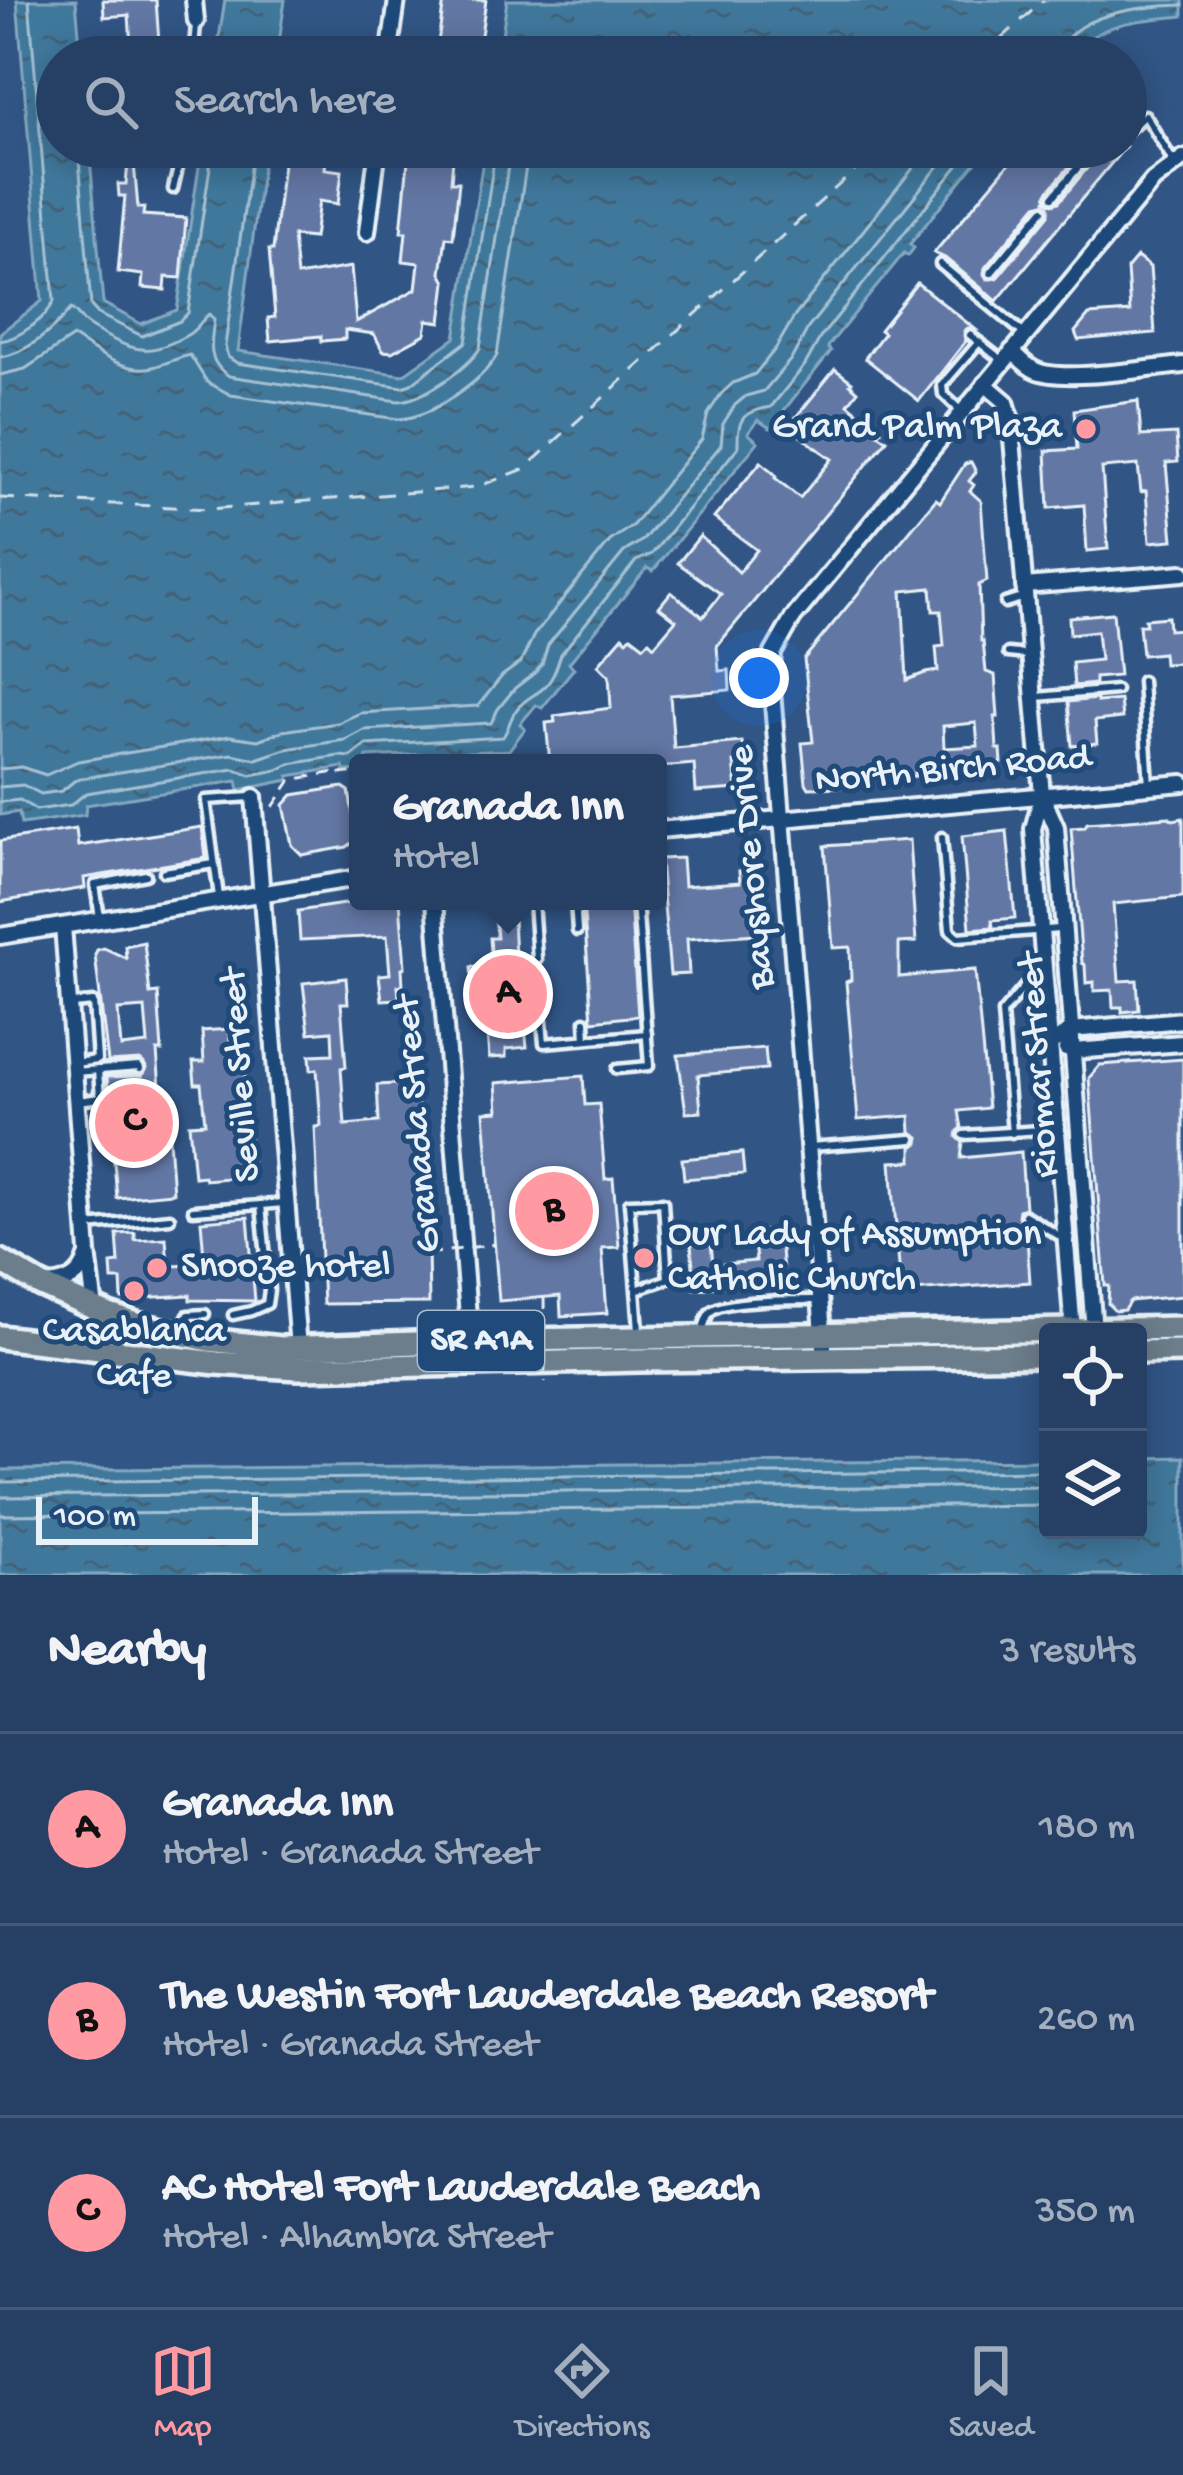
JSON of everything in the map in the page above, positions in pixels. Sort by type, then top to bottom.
[{"type":"main road","name":"SR A1A","points":[[0,1261],[41,1285],[140,1325],[208,1340],[298,1348],[1039,1333]]},
{"type":"main road","name":"SR A1A","points":[[1147,1329],[1183,1328]]},
{"type":"main road","name":"SR A1A","points":[[0,1337],[299,1368],[1039,1355]]},
{"type":"main road","points":[[1147,1352],[1183,1351]]},
{"type":"street","points":[[194,0],[196,21]]},
{"type":"street","points":[[392,36],[397,0]]},
{"type":"street","name":"Bayshore Drive","points":[[825,1359],[770,664],[793,618],[1153,181],[1179,161]]},
{"type":"street","points":[[367,232],[375,168]]},
{"type":"street","points":[[1008,356],[1048,374],[1183,365]]},
{"type":"street","name":"Riomar Street","points":[[985,383],[1006,402],[1010,416],[1042,795],[1056,827],[1094,1323]]},
{"type":"street","points":[[1024,592],[1183,573]]},
{"type":"street","name":"North Birch Road","points":[[667,829],[1183,783]]},
{"type":"street","name":"Riomar Street","points":[[1042,795],[1033,829],[1072,1323]]},
{"type":"street","name":"Seville Street","points":[[254,796],[298,1348]]},
{"type":"street","points":[[0,936],[349,880]]},
{"type":"street","name":"Granada Street","points":[[436,910],[470,1341]]},
{"type":"street","points":[[63,926],[95,1309]]},
{"type":"street","points":[[1050,1043],[1072,1030],[1183,1020]]},
{"type":"street","points":[[1050,1043],[1073,1051],[1183,1043]]},
{"type":"street","points":[[41,1285],[75,1277],[88,1252]]},
{"type":"lane","points":[[195,36],[196,21]]},
{"type":"lane","points":[[1147,118],[1179,161]]},
{"type":"lane","points":[[173,189],[178,168]]},
{"type":"lane","points":[[1054,197],[1078,168]]},
{"type":"lane","points":[[991,273],[1042,210]]},
{"type":"lane","points":[[940,264],[1025,336]]},
{"type":"lane","points":[[970,335],[1008,356]]},
{"type":"lane","points":[[962,412],[943,394],[942,386],[980,342]]},
{"type":"lane","points":[[1005,603],[1024,592]]},
{"type":"lane","points":[[1008,653],[1030,656]]},
{"type":"lane","points":[[1142,681],[1149,786]]},
{"type":"lane","points":[[1033,697],[1116,690]]},
{"type":"lane","points":[[219,900],[206,800],[254,796]]},
{"type":"lane","points":[[942,837],[950,929],[958,938],[1064,929]]},
{"type":"lane","points":[[164,872],[214,864]]},
{"type":"lane","points":[[100,920],[94,885],[146,875]]},
{"type":"lane","points":[[534,910],[537,958]]},
{"type":"lane","points":[[576,910],[578,931]]},
{"type":"lane","points":[[616,1070],[649,1066],[638,910]]},
{"type":"lane","points":[[1012,1133],[1002,1013],[1044,964]]},
{"type":"lane","points":[[69,1004],[93,1002],[98,1060],[74,1068]]},
{"type":"lane","points":[[542,1012],[544,1042],[646,1034]]},
{"type":"lane","points":[[585,1021],[586,1039]]},
{"type":"lane","points":[[74,1068],[140,1069]]},
{"type":"lane","points":[[76,1101],[104,1097],[98,1070]]},
{"type":"lane","points":[[964,1135],[1057,1129]]},
{"type":"lane","points":[[810,1147],[912,1139]]},
{"type":"lane","points":[[636,1290],[668,1279],[663,1202],[629,1203],[636,1290],[640,1338]]},
{"type":"lane","points":[[193,1210],[286,1203]]},
{"type":"lane","points":[[233,1315],[267,1304],[261,1205]]},
{"type":"lane","points":[[1025,1215],[1065,1239]]},
{"type":"lane","points":[[87,1226],[170,1219]]},
{"type":"lane","points":[[699,1338],[710,1311],[718,1306],[822,1300]]},
{"type":"lane","points":[[177,1334],[188,1316],[205,1314]]},
{"type":"path","points":[[272,807],[291,780],[349,773]]},
{"type":"path","points":[[428,1254],[495,1244]]},
{"type":"path","points":[[544,1297],[545,1382]]},
{"type":"water","points":[[17,0],[76,0],[79,36],[36,36],[36,168],[91,168],[103,303],[141,324],[177,310],[199,168],[262,168],[238,351],[403,375],[455,338],[482,168],[971,168],[910,244],[914,248],[908,256],[904,253],[829,345],[831,351],[770,428],[758,420],[748,433],[758,442],[653,571],[647,568],[569,663],[574,668],[542,708],[536,705],[520,724],[525,729],[509,750],[349,754],[349,771],[343,767],[289,776],[289,780],[239,790],[237,781],[86,805],[85,815],[21,824],[19,812],[0,815],[0,333],[42,301]]},
{"type":"water","points":[[225,0],[285,0],[280,36],[219,36]]},
{"type":"water","points":[[507,0],[1183,0],[1183,16],[1135,21],[1094,36],[502,36]]},
{"type":"water","points":[[1183,1457],[1183,1575],[0,1575],[0,1470],[1039,1460],[1039,1539],[1147,1539],[1147,1458]]},
{"type":"building","points":[[103,0],[156,0],[159,36],[130,36],[129,15],[104,17]]},
{"type":"building","points":[[444,0],[486,0],[481,36],[439,36]]},
{"type":"building","points":[[128,168],[134,168],[138,208],[144,208],[143,215],[186,218],[181,278],[166,277],[165,290],[142,288],[143,275],[118,272],[125,196],[119,196],[118,184],[126,184]]},
{"type":"building","points":[[282,168],[342,171],[338,204],[319,201],[314,238],[293,236],[297,276],[351,267],[356,322],[416,289],[419,263],[403,261],[407,168],[452,168],[451,182],[459,182],[453,238],[446,237],[441,273],[446,282],[441,322],[427,320],[425,334],[392,352],[383,351],[374,334],[345,330],[345,339],[321,341],[321,336],[270,341],[268,318],[275,317],[269,250],[273,250]]},
{"type":"building","points":[[1005,168],[1068,168],[1047,193],[1046,201],[1053,204],[1087,168],[1108,168],[997,301],[934,253]],"holes":[[[1037,205],[1049,206],[1049,215],[997,278],[987,279],[985,268]]]},
{"type":"building","points":[[1137,257],[1150,267],[1155,333],[1078,340],[1075,332],[1089,315],[1130,312],[1127,269]]},
{"type":"building","points":[[917,283],[975,329],[964,331],[966,341],[919,401],[865,358],[884,333],[880,330]]},
{"type":"building","points":[[835,369],[858,391],[848,404],[887,440],[717,646],[719,671],[729,670],[730,690],[670,695],[674,748],[742,742],[744,761],[734,762],[737,789],[696,792],[694,764],[667,766],[667,754],[549,754],[546,723],[555,722],[554,716],[611,708],[609,676],[598,665],[623,636],[654,646],[676,620],[659,607],[671,592],[703,617],[721,594],[678,563],[700,536],[739,572],[757,550],[714,518],[761,462],[800,498],[832,459],[788,427]]},
{"type":"building","points":[[1138,401],[1141,436],[1176,434],[1178,462],[1166,463],[1173,540],[1150,542],[1146,491],[1141,492],[1138,465],[1102,468],[1108,549],[1087,551],[1084,505],[1049,508],[1046,451],[1077,449],[1074,410]]},
{"type":"building","points":[[971,462],[976,472],[969,481],[974,485],[970,491],[981,501],[987,581],[979,585],[981,641],[986,672],[995,675],[997,749],[1001,749],[1002,763],[809,788],[802,743],[813,742],[804,659],[936,499],[940,502]],"holes":[[[931,588],[933,611],[941,611],[944,646],[936,647],[938,671],[907,680],[902,591]],[[976,723],[978,746],[944,748],[943,726]]]},
{"type":"building","points":[[1113,613],[1119,676],[1074,686],[1072,663],[1100,660],[1097,631],[1070,634],[1069,617]]},
{"type":"building","points":[[1168,617],[1169,630],[1183,629],[1183,663],[1164,664],[1163,653],[1142,655],[1139,625],[1146,625],[1145,619]]},
{"type":"building","points":[[1120,700],[1122,718],[1095,721],[1097,743],[1072,746],[1068,702]]},
{"type":"building","points":[[343,787],[349,791],[349,845],[302,855],[292,845],[284,805],[293,795]]},
{"type":"building","points":[[1183,818],[1183,897],[1113,904],[1119,981],[1137,980],[1139,1010],[1122,1012],[1122,1007],[1113,1007],[1112,990],[1094,991],[1094,982],[1086,983],[1071,828]]},
{"type":"building","points":[[202,827],[206,858],[84,878],[85,888],[0,902],[0,841],[76,829],[78,846]]},
{"type":"building","points":[[1007,831],[1015,918],[970,929],[962,836]]},
{"type":"building","points":[[909,840],[916,942],[899,943],[899,977],[975,970],[988,1108],[959,1111],[962,1128],[957,1137],[963,1142],[961,1158],[1021,1152],[1025,1208],[1018,1216],[1026,1224],[1030,1282],[901,1292],[891,1162],[912,1161],[912,1147],[919,1137],[911,1132],[910,1116],[858,1120],[846,982],[851,980],[850,947],[833,948],[825,846]]},
{"type":"building","points":[[682,858],[684,886],[740,882],[739,871],[753,870],[756,934],[687,939],[689,974],[670,975],[664,910],[667,859]]},
{"type":"building","points":[[349,903],[349,910],[401,910],[405,967],[399,999],[382,1000],[379,975],[390,974],[387,936],[300,940],[298,911]]},
{"type":"building","points":[[495,910],[512,910],[519,1028],[525,1028],[527,1047],[506,1049],[506,1057],[489,1058],[487,1032],[495,1032],[492,993],[473,995],[471,967],[492,966],[490,938],[497,938]]},
{"type":"building","points":[[584,910],[631,910],[638,1016],[592,1021]]},
{"type":"building","points":[[144,942],[150,994],[158,993],[162,1051],[157,1051],[173,1193],[117,1198],[107,1077],[142,1076],[147,1068],[140,1060],[108,1062],[95,955],[104,948],[126,958],[125,946]],"holes":[[[145,1008],[148,1044],[121,1047],[118,1010]]]},
{"type":"building","points":[[346,978],[348,1003],[341,1003],[345,1125],[379,1122],[377,1085],[416,1083],[429,1303],[323,1304],[315,1127],[321,1126],[317,1069],[311,1070],[310,1055],[333,1054],[332,1031],[309,1033],[303,983]]},
{"type":"building","points":[[229,1029],[232,1060],[244,1059],[252,1176],[205,1180],[194,1177],[189,1124],[205,1123],[201,1084],[195,1084],[193,1062],[204,1062],[202,1031]]},
{"type":"building","points":[[765,1048],[767,1069],[698,1075],[701,1112],[686,1113],[678,1055]]},
{"type":"building","points":[[1183,1059],[1183,1296],[1130,1301],[1124,1310],[1115,1311],[1108,1304],[1109,1286],[1105,1286],[1089,1078],[1100,1065]]},
{"type":"building","points":[[583,1076],[585,1105],[599,1104],[605,1179],[613,1178],[619,1247],[602,1248],[607,1313],[561,1316],[560,1296],[499,1301],[484,1112],[498,1111],[496,1083]]},
{"type":"building","points":[[742,1153],[744,1174],[684,1179],[682,1159]]},
{"type":"building","points":[[248,1217],[255,1301],[190,1300],[190,1295],[122,1299],[121,1280],[112,1280],[111,1264],[119,1263],[117,1234],[135,1233],[135,1240],[166,1238],[168,1266],[200,1265],[199,1256],[204,1256],[201,1221]]},
{"type":"building","points":[[779,1229],[784,1281],[695,1289],[691,1244],[711,1242],[713,1265],[756,1261],[753,1232]]},
{"type":"ferry route","points":[[1004,36],[1044,0]]},
{"type":"ferry route","points":[[0,498],[210,509],[477,487],[524,469],[858,168]]},
{"type":"place","name":"Grand Palm Plaza","points":[[1086,429]]},
{"type":"place","name":"Granada Inn","points":[[508,994]]},
{"type":"place","name":"AC Hotel Fort Lauderdale Beach","points":[[134,1123]]},
{"type":"place","name":"The Westin Fort Lauderdale Beach Resort","points":[[554,1211]]},
{"type":"place","name":"Our Lady of Assumption Catholic Church","points":[[644,1258]]},
{"type":"place","name":"Snooze hotel","points":[[157,1268]]},
{"type":"place","name":"Casablanca Cafe","points":[[134,1291]]}]
